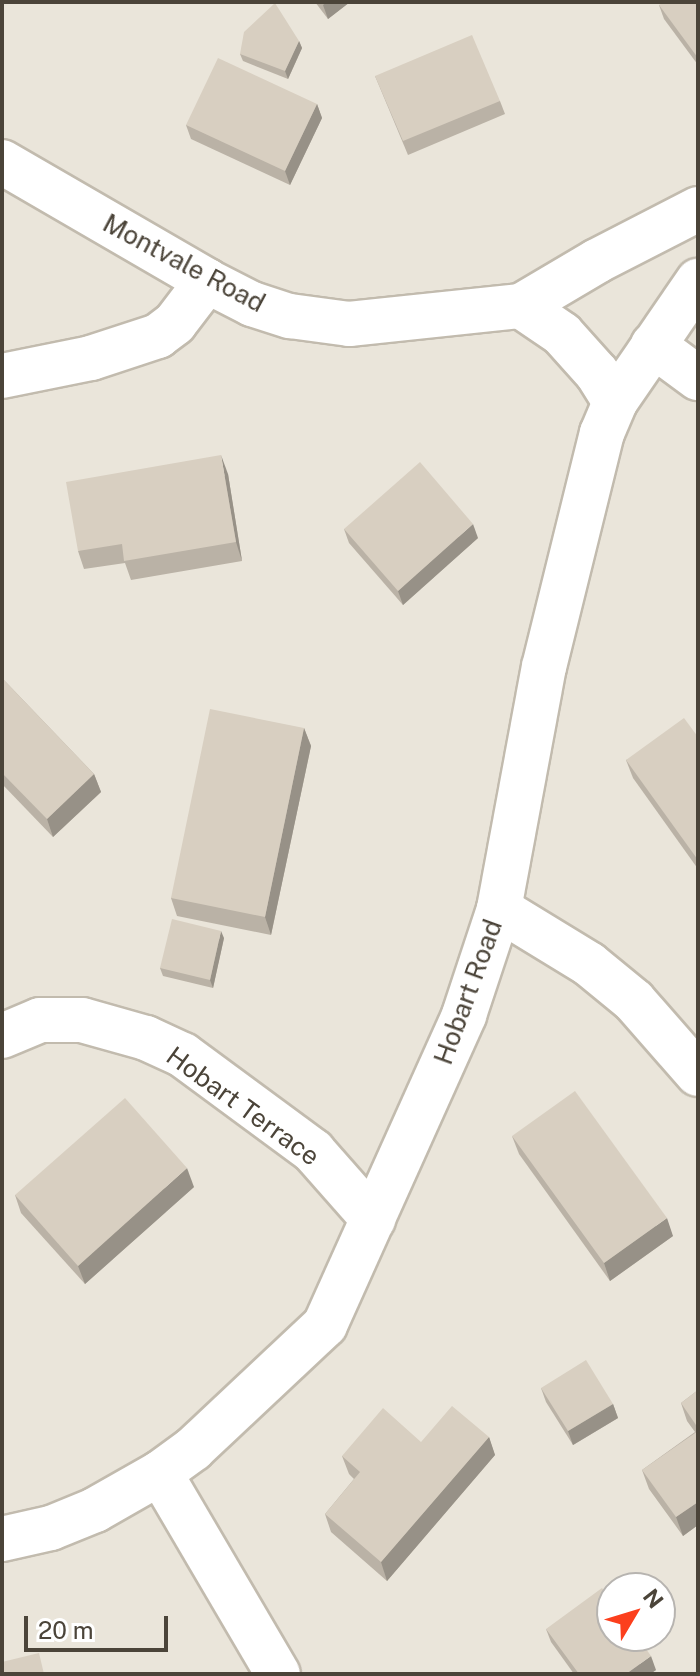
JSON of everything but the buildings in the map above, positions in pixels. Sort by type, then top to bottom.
[{"type":"street","name":"Montvale Road","points":[[2,162],[252,304],[323,323],[349,324],[521,306],[597,261],[698,209]]},
{"type":"street","points":[[2,376],[91,358],[158,336],[175,323],[207,281]]},
{"type":"street","name":"Hobart Road","points":[[2,1539],[51,1528],[95,1510],[160,1473],[193,1449],[325,1325],[464,1015],[499,909],[544,667],[602,433],[615,402],[698,281]]},
{"type":"street","points":[[521,306],[542,318],[578,350],[615,402]]},
{"type":"street","points":[[653,345],[698,378]]},
{"type":"street","points":[[499,909],[589,964],[612,983],[652,1020],[698,1074]]},
{"type":"street","name":"Hobart Terrace","points":[[2,1036],[40,1020],[82,1020],[146,1038],[183,1055],[313,1151],[373,1219]]},
{"type":"street","points":[[160,1473],[278,1674]]},
{"type":"shaded area","points":[[2,2],[698,2],[698,1674],[2,1674]]}]
